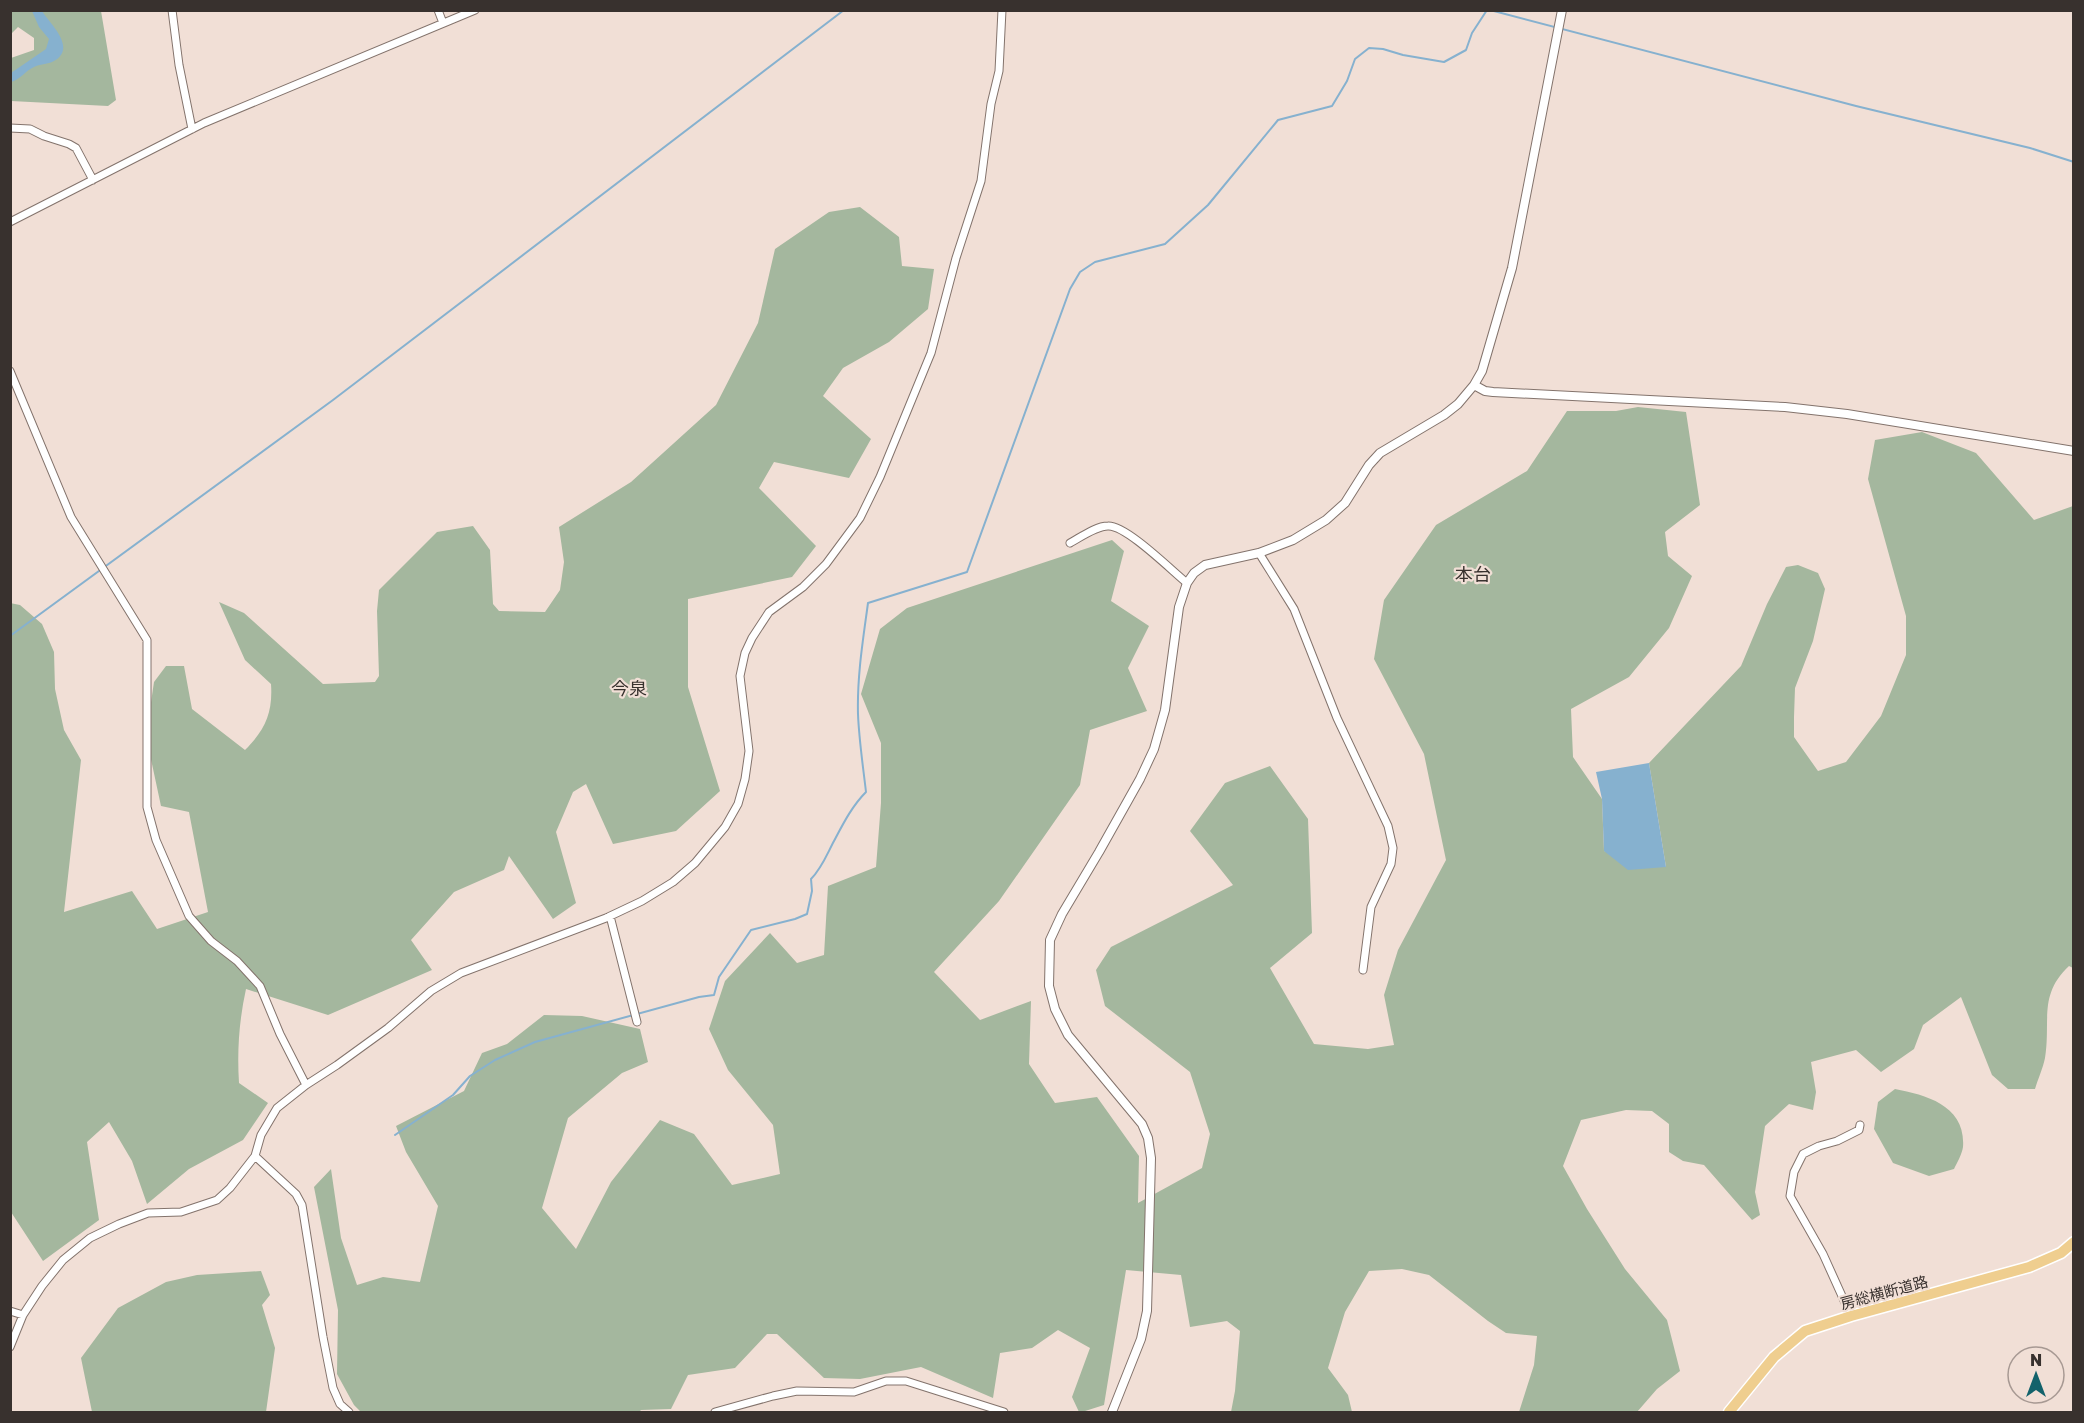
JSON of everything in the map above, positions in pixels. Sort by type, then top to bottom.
[{"type":"highway","name":"房総横断道路","points":[[1729,1413],[1774,1358],[1805,1331],[2029,1267],[2061,1253],[2073,1242]]},
{"type":"street","points":[[172,10],[179,64],[192,129]]},
{"type":"street","points":[[438,10],[443,23]]},
{"type":"street","points":[[10,222],[192,129],[474,10]]},
{"type":"street","points":[[10,1347],[23,1315],[42,1286],[63,1260],[90,1238],[148,1213],[181,1212],[217,1200],[230,1188],[255,1156],[261,1135],[277,1108],[306,1085],[363,1047],[431,991],[461,974],[610,916],[642,901],[673,882],[706,852],[725,827],[738,804],[749,751],[740,676],[748,645],[769,612],[803,587],[826,564],[860,518],[880,477],[931,353],[956,258],[981,181],[991,104],[999,71],[1002,10]]},
{"type":"street","points":[[1112,1413],[1141,1339],[1147,1311],[1151,1158],[1148,1138],[1142,1124],[1068,1035],[1055,1009],[1049,986],[1050,940],[1062,914],[1134,789],[1154,748],[1165,710],[1179,607],[1187,583],[1194,573],[1205,565],[1259,553],[1293,540],[1326,520],[1345,503],[1369,465],[1380,453],[1444,415],[1458,404],[1482,371],[1512,268],[1562,13]]},
{"type":"street","points":[[10,128],[30,129],[69,144],[75,148],[93,180]]},
{"type":"street","points":[[10,371],[13,384],[71,517],[147,640],[147,807],[156,840],[189,916],[211,941],[237,961],[260,986],[280,1034],[306,1085]]},
{"type":"street","points":[[1474,385],[1492,392],[1773,406],[1836,413],[2073,451]]},
{"type":"street","points":[[1070,543],[1109,525],[1124,530],[1187,583]]},
{"type":"street","points":[[1259,553],[1294,609],[1337,718],[1388,826],[1393,848],[1391,864],[1371,907],[1363,970]]},
{"type":"street","points":[[610,916],[637,1023]]},
{"type":"street","points":[[1851,1316],[1823,1254],[1790,1196],[1794,1172],[1803,1154],[1859,1130],[1860,1125]]},
{"type":"street","points":[[255,1156],[296,1194],[302,1205],[322,1337],[333,1388],[340,1404],[349,1413]]},
{"type":"street","points":[[10,1311],[23,1315]]},
{"type":"street","points":[[715,1413],[797,1391],[854,1392],[894,1380],[906,1381],[1004,1413]]},
{"type":"green space","points":[[11,11],[101,11],[116,100],[108,106],[11,101],[11,58],[34,50],[34,38],[18,27],[11,34]]},
{"type":"green space","points":[[860,207],[899,237],[902,266],[934,269],[928,309],[889,342],[843,368],[823,396],[871,439],[849,478],[774,462],[759,488],[816,546],[792,577],[688,599],[688,687],[720,791],[676,831],[613,844],[586,784],[573,792],[556,832],[576,903],[553,919],[509,856],[504,870],[454,892],[411,940],[432,970],[328,1015],[246,989],[239,1036],[239,1083],[268,1103],[243,1140],[189,1169],[147,1204],[132,1161],[109,1122],[87,1142],[99,1220],[43,1261],[11,1212],[10,603],[20,605],[42,624],[54,652],[55,689],[64,730],[81,760],[64,912],[132,891],[157,929],[208,912],[189,812],[161,806],[146,736],[154,682],[166,666],[184,666],[192,709],[245,750],[263,728],[271,704],[271,684],[245,660],[219,602],[244,613],[323,684],[375,682],[379,676],[377,611],[379,590],[437,532],[473,526],[490,550],[493,604],[499,611],[545,612],[560,590],[564,562],[559,527],[631,482],[716,405],[758,323],[775,249],[829,212]]},
{"type":"green space","points":[[1638,407],[1686,412],[1700,505],[1665,532],[1668,556],[1692,576],[1669,628],[1629,677],[1571,709],[1573,757],[1602,799],[1604,851],[1666,867],[1649,763],[1741,666],[1767,604],[1786,567],[1798,565],[1818,573],[1825,589],[1813,641],[1795,688],[1794,737],[1818,771],[1846,762],[1881,716],[1906,655],[1906,616],[1868,479],[1875,440],[1922,432],[1976,453],[2034,520],[2073,506],[2073,968],[2069,966],[2059,977],[2049,998],[2045,1058],[2035,1089],[2008,1089],[1992,1075],[1961,997],[1923,1025],[1914,1049],[1881,1072],[1856,1050],[1811,1062],[1816,1092],[1813,1110],[1789,1104],[1765,1126],[1755,1192],[1760,1215],[1752,1220],[1704,1165],[1683,1161],[1669,1152],[1669,1124],[1652,1111],[1626,1110],[1581,1120],[1563,1166],[1625,1269],[1667,1320],[1680,1371],[1657,1389],[1637,1412],[1519,1412],[1534,1365],[1537,1336],[1506,1333],[1429,1275],[1402,1269],[1369,1271],[1345,1312],[1328,1368],[1348,1395],[1352,1412],[1231,1412],[1240,1331],[1227,1321],[1190,1327],[1181,1275],[1126,1270],[1104,1405],[1082,1412],[1079,1412],[1072,1397],[1090,1348],[1058,1330],[1032,1348],[1000,1353],[993,1398],[921,1367],[860,1379],[824,1378],[777,1334],[767,1334],[735,1368],[688,1375],[671,1409],[641,1410],[639,1412],[361,1412],[354,1405],[337,1374],[338,1310],[314,1187],[331,1169],[341,1238],[357,1285],[383,1277],[420,1282],[438,1206],[406,1152],[396,1126],[464,1091],[482,1053],[507,1044],[544,1015],[582,1016],[640,1029],[648,1062],[622,1073],[568,1118],[542,1208],[576,1249],[611,1182],[660,1120],[694,1134],[732,1185],[780,1174],[773,1125],[728,1070],[709,1029],[725,981],[770,933],[797,963],[824,955],[828,886],[876,867],[881,803],[881,743],[861,694],[880,629],[907,608],[1112,540],[1124,551],[1111,601],[1149,626],[1128,668],[1147,711],[1090,730],[1080,785],[999,901],[934,972],[980,1020],[1031,1001],[1029,1064],[1055,1103],[1097,1097],[1139,1156],[1138,1203],[1202,1168],[1210,1134],[1190,1072],[1105,1006],[1096,970],[1111,947],[1233,885],[1190,831],[1225,783],[1270,766],[1308,819],[1312,933],[1270,968],[1314,1044],[1368,1049],[1394,1045],[1384,995],[1398,950],[1446,860],[1424,754],[1374,659],[1384,600],[1436,525],[1527,471],[1567,411],[1616,411]]},
{"type":"green space","points":[[1895,1089],[1931,1099],[1951,1112],[1958,1121],[1963,1147],[1954,1169],[1929,1176],[1893,1163],[1874,1129],[1878,1102]]},
{"type":"green space","points":[[261,1271],[270,1295],[262,1305],[275,1348],[266,1412],[92,1412],[81,1358],[118,1308],[166,1282],[197,1275]]},
{"type":"water","points":[[32,11],[42,11],[60,36],[63,50],[60,57],[52,62],[34,67],[11,82],[11,73],[46,49],[49,39],[39,27]]},
{"type":"water","points":[[1649,763],[1666,867],[1628,870],[1604,851],[1602,799],[1596,772]]},
{"type":"waterway","points":[[10,636],[333,400],[844,10]]},
{"type":"waterway","points":[[395,1135],[453,1095],[470,1076],[495,1060],[535,1042],[699,997],[714,995],[719,977],[751,930],[807,914],[812,891],[811,879],[821,866],[848,815],[866,792],[859,734],[858,700],[868,603],[967,572],[1070,289],[1080,272],[1095,262],[1165,244],[1208,205],[1278,120],[1332,106],[1347,81],[1355,59],[1369,48],[1444,62],[1466,50],[1472,33],[1487,10]]},
{"type":"waterway","points":[[1490,10],[1856,106],[2030,148],[2074,162]]},
{"type":"district","name":"本台","points":[[1473,574]]},
{"type":"district","name":"今泉","points":[[629,688]]}]
